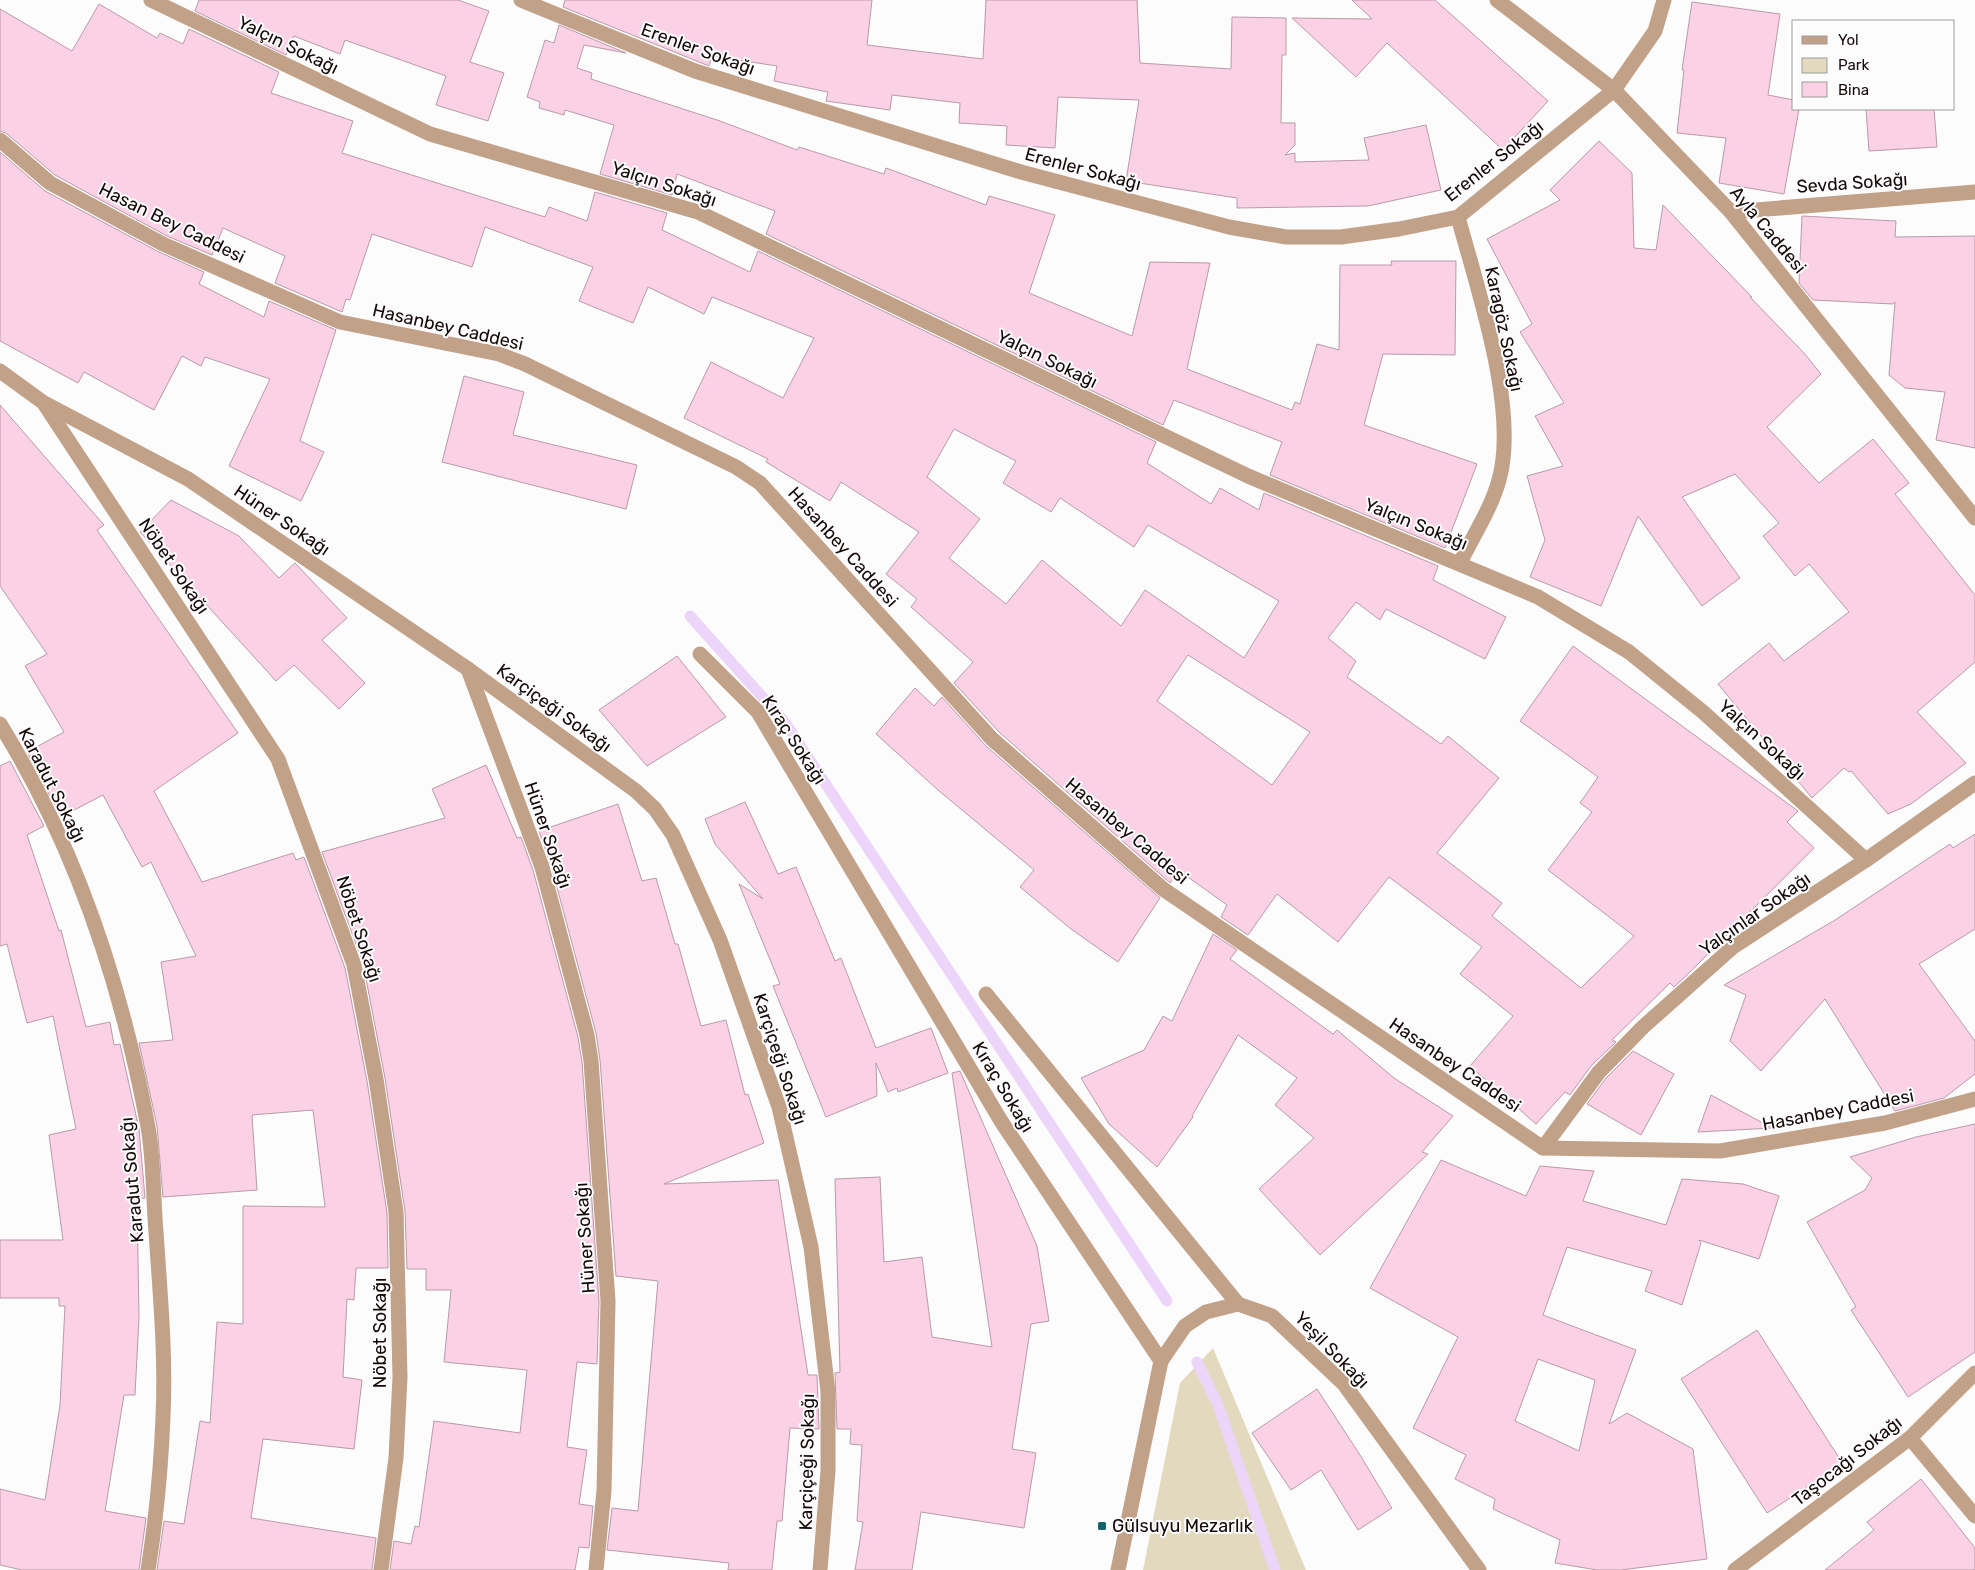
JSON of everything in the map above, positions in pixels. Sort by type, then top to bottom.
[{"type":"street","name":"Yalçın Sokağı","points":[[151,0],[430,134],[698,212],[1248,476],[1538,596],[1629,652],[1703,712],[1866,860]]},
{"type":"street","name":"Erenler Sokağı","points":[[521,0],[695,71],[1021,172],[1229,227],[1286,237],[1341,237],[1398,230],[1458,217],[1614,90],[1655,31],[1664,0]]},
{"type":"street","name":"Ayla Caddesi","points":[[1497,0],[1614,90],[1731,212],[1975,518]]},
{"type":"street","name":"Hasan Bey Caddesi","points":[[0,140],[50,182],[164,244],[340,322]]},
{"type":"street","name":"Sevda Sokağı","points":[[1731,212],[1975,192]]},
{"type":"street","name":"Karagöz Sokağı","points":[[1458,217],[1490,336],[1500,390],[1504,448],[1499,480],[1460,563]]},
{"type":"street","name":"Hasanbey Caddesi","points":[[340,322],[499,354],[525,364],[744,472],[760,483],[992,739],[1163,889],[1543,1148],[1720,1151],[1885,1123],[1975,1099]]},
{"type":"street","name":"Hüner Sokağı","points":[[0,371],[44,403],[188,479],[468,669],[542,867],[587,1035],[592,1061],[608,1301],[604,1492],[596,1570]]},
{"type":"street","name":"Nöbet Sokağı","points":[[44,403],[278,760],[354,965],[376,1079],[396,1212],[400,1377],[396,1458],[381,1570]]},
{"type":"street","name":"Kıraç Sokağı","points":[[700,654],[758,712],[1001,1121],[1161,1361]]},
{"type":"street","name":"Karçiçeği Sokağı","points":[[468,669],[636,791],[655,809],[674,835],[720,940],[779,1108],[810,1247],[828,1392],[828,1471],[820,1570]]},
{"type":"street","name":"Karadut Sokağı","points":[[0,724],[19,755],[61,839],[91,914],[123,1015],[148,1129],[162,1319],[163,1416],[148,1570]]},
{"type":"street","name":"Yalçınlar Sokağı","points":[[1543,1148],[1599,1072],[1643,1027],[1734,948],[1866,860],[1975,783]]},
{"type":"street","points":[[986,994],[1238,1304],[1206,1312],[1186,1326],[1161,1361],[1118,1570]]},
{"type":"street","name":"Yeşil Sokağı","points":[[1238,1304],[1272,1316],[1344,1384],[1479,1570]]},
{"type":"street","name":"Taşocağı Sokağı","points":[[1735,1570],[1910,1438],[1975,1374]]},
{"type":"street","points":[[1910,1438],[1975,1516]]},
{"type":"green space","points":[[1213,1348],[1306,1570],[1143,1570],[1180,1383]]},
{"type":"building","points":[[199,0],[458,0],[489,11],[470,62],[504,73],[488,121],[436,105],[446,76],[345,40],[340,54],[294,36],[286,55],[195,11]]},
{"type":"building","points":[[565,0],[872,0],[867,45],[983,59],[986,0],[1137,0],[1140,63],[1231,69],[1232,17],[1286,18],[1286,55],[1282,55],[1281,123],[1295,123],[1295,145],[1285,155],[1295,153],[1295,162],[1369,160],[1364,138],[1426,125],[1441,190],[1368,206],[1237,208],[1237,198],[1126,181],[1139,100],[1058,97],[1055,148],[1006,145],[1007,126],[959,123],[960,103],[892,95],[890,110],[826,101],[828,92],[774,81],[777,66],[712,56],[709,66],[563,7]]},
{"type":"building","points":[[1352,0],[1435,0],[1548,101],[1503,150],[1387,43],[1356,77],[1292,18],[1372,19]]},
{"type":"building","points":[[1692,2],[1780,14],[1768,95],[1792,100],[1792,110],[1799,110],[1784,194],[1719,183],[1726,138],[1677,133],[1684,70],[1682,70]]},
{"type":"building","points":[[99,4],[157,38],[160,33],[183,44],[189,29],[279,72],[271,93],[353,121],[342,153],[545,217],[549,207],[587,221],[595,192],[667,213],[662,230],[750,272],[758,251],[1156,442],[1147,463],[1211,504],[1220,488],[1259,510],[1264,493],[1438,566],[1433,580],[1506,617],[1485,659],[1386,609],[1380,620],[1356,602],[1328,638],[1356,661],[1347,677],[1441,744],[1448,736],[1499,778],[1437,853],[1502,903],[1492,916],[1581,988],[1634,936],[1548,870],[1592,812],[1580,803],[1598,777],[1520,721],[1573,646],[1798,811],[1787,822],[1814,848],[1685,977],[1674,987],[1670,983],[1612,1040],[1616,1042],[1591,1066],[1570,1095],[1565,1092],[1536,1124],[1470,1066],[1513,1016],[1460,974],[1482,947],[1389,877],[1338,942],[1277,894],[1248,935],[1221,917],[1227,905],[1178,870],[1170,883],[999,732],[954,683],[973,662],[911,607],[917,599],[886,574],[919,532],[841,482],[830,501],[766,462],[768,459],[684,418],[711,362],[783,398],[814,338],[712,297],[704,314],[648,287],[633,323],[579,301],[593,267],[485,227],[472,267],[372,234],[350,300],[346,299],[342,312],[275,283],[285,256],[223,228],[212,255],[167,236],[55,175],[6,133],[0,131],[0,9],[72,51]],"holes":[[[954,429],[1016,461],[1003,483],[1051,512],[1060,498],[1134,547],[1148,525],[1279,601],[1244,658],[1145,590],[1121,626],[1042,560],[1006,604],[949,558],[980,519],[927,477]],[[1188,655],[1310,732],[1272,785],[1157,701]]]},
{"type":"building","points":[[559,25],[626,53],[584,45],[577,68],[592,73],[591,79],[720,121],[797,150],[799,147],[884,174],[886,168],[986,205],[989,196],[1055,215],[1029,293],[1132,336],[1150,262],[1210,263],[1187,369],[1292,410],[1295,402],[1300,404],[1317,344],[1339,350],[1340,265],[1392,265],[1391,261],[1456,261],[1455,355],[1383,354],[1364,425],[1477,464],[1445,548],[1270,475],[1282,442],[1174,400],[1163,425],[766,234],[775,211],[677,174],[672,195],[600,174],[614,125],[565,110],[564,115],[539,108],[540,102],[527,97],[545,40],[554,43]]},
{"type":"building","points":[[1866,110],[1934,110],[1937,147],[1869,151]]},
{"type":"building","points":[[1599,141],[1632,173],[1634,248],[1656,250],[1663,205],[1752,297],[1750,297],[1804,353],[1821,374],[1767,427],[1819,483],[1873,439],[1909,483],[1895,494],[1975,595],[1975,662],[1917,712],[1966,763],[1911,804],[1888,814],[1851,771],[1849,772],[1844,768],[1812,798],[1718,684],[1769,643],[1784,661],[1849,612],[1809,564],[1795,576],[1763,536],[1779,523],[1735,474],[1682,497],[1740,578],[1702,606],[1638,516],[1601,606],[1530,577],[1545,540],[1527,476],[1563,466],[1535,416],[1564,403],[1520,332],[1532,324],[1487,239],[1560,200],[1550,190]]},
{"type":"building","points":[[0,152],[45,191],[159,252],[204,272],[199,284],[264,317],[269,301],[336,330],[300,441],[324,452],[301,501],[229,466],[270,379],[205,357],[201,366],[182,356],[154,410],[84,372],[78,383],[0,341]]},
{"type":"building","points":[[1802,216],[1896,221],[1895,237],[1975,236],[1975,448],[1936,440],[1945,392],[1905,388],[1889,375],[1895,302],[1893,304],[1813,300],[1799,283]]},
{"type":"building","points":[[464,376],[524,392],[513,435],[637,465],[626,509],[442,462]]},
{"type":"building","points":[[0,405],[104,525],[97,530],[238,733],[154,791],[202,882],[293,853],[296,860],[304,857],[345,968],[367,1081],[387,1213],[388,1268],[356,1268],[354,1300],[347,1299],[343,1377],[362,1380],[354,1449],[263,1439],[251,1518],[376,1538],[372,1570],[157,1570],[164,1521],[184,1524],[200,1421],[210,1423],[217,1322],[243,1324],[243,1206],[325,1207],[313,1110],[252,1115],[257,1190],[163,1197],[157,1126],[139,1043],[173,1040],[161,962],[196,956],[151,862],[142,867],[103,795],[61,817],[27,752],[64,732],[25,666],[47,654],[0,586]]},
{"type":"building","points":[[171,500],[239,536],[279,578],[295,563],[347,618],[322,640],[365,683],[339,709],[294,665],[276,681],[140,532]]},
{"type":"building","points":[[677,656],[726,717],[647,766],[599,710]]},
{"type":"building","points":[[915,688],[934,706],[942,697],[986,746],[1160,898],[1118,962],[1071,929],[1020,887],[1034,870],[938,790],[876,734]]},
{"type":"building","points":[[10,761],[44,826],[27,835],[59,931],[61,930],[86,1027],[110,1022],[114,1045],[120,1044],[139,1129],[145,1198],[137,1199],[139,1317],[135,1395],[124,1395],[105,1511],[146,1518],[139,1570],[22,1570],[0,1565],[0,1489],[45,1500],[60,1405],[65,1306],[59,1306],[59,1298],[0,1298],[0,1240],[63,1240],[49,1135],[76,1129],[53,1016],[27,1023],[7,944],[0,946],[0,766]]},
{"type":"building","points":[[486,765],[517,838],[521,837],[533,870],[578,1037],[582,1062],[599,1301],[597,1364],[577,1362],[567,1447],[587,1450],[579,1504],[593,1506],[589,1548],[579,1547],[575,1570],[390,1570],[394,1541],[411,1544],[415,1526],[419,1527],[434,1421],[520,1433],[527,1370],[444,1362],[451,1290],[426,1290],[426,1269],[407,1269],[405,1211],[385,1078],[363,963],[322,852],[445,818],[432,789]]},
{"type":"building","points":[[745,802],[778,874],[796,867],[835,961],[841,958],[876,1048],[931,1028],[948,1073],[898,1092],[897,1088],[888,1092],[876,1063],[877,1096],[826,1117],[773,986],[780,984],[739,884],[763,899],[715,844],[705,819]]},
{"type":"building","points":[[618,804],[642,881],[656,878],[675,944],[678,944],[701,1026],[726,1020],[745,1095],[748,1094],[764,1143],[664,1184],[778,1180],[808,1375],[817,1375],[819,1429],[790,1428],[782,1521],[777,1521],[772,1570],[728,1570],[729,1563],[607,1550],[612,1508],[638,1511],[658,1281],[616,1276],[600,1060],[596,1033],[551,865],[539,831]]},
{"type":"building","points":[[1975,834],[1975,929],[1919,964],[1975,1041],[1975,1074],[1944,1098],[1895,1111],[1825,999],[1761,1071],[1730,1041],[1746,995],[1724,985],[1835,920],[1950,844],[1953,848]]},
{"type":"building","points":[[1213,934],[1237,950],[1230,959],[1333,1034],[1337,1030],[1394,1078],[1453,1116],[1422,1152],[1428,1154],[1320,1255],[1259,1189],[1314,1138],[1275,1105],[1297,1078],[1238,1035],[1193,1117],[1157,1167],[1109,1124],[1081,1078],[1144,1050],[1163,1016],[1172,1021]]},
{"type":"building","points":[[1633,1051],[1674,1074],[1641,1135],[1587,1104],[1606,1078]]},
{"type":"building","points":[[960,1071],[1037,1246],[1049,1321],[1031,1324],[1012,1449],[1036,1453],[1024,1528],[921,1512],[912,1570],[855,1570],[863,1522],[857,1521],[862,1445],[850,1444],[851,1429],[837,1429],[835,1373],[840,1372],[835,1179],[880,1177],[884,1262],[922,1257],[932,1337],[992,1347],[952,1073]]},
{"type":"building","points":[[1711,1095],[1772,1128],[1698,1132]]},
{"type":"building","points":[[1975,1124],[1975,1352],[1908,1397],[1851,1310],[1856,1307],[1807,1222],[1865,1190],[1872,1178],[1850,1157],[1916,1137]]},
{"type":"building","points":[[1441,1160],[1526,1196],[1540,1166],[1594,1171],[1583,1201],[1666,1225],[1682,1179],[1743,1184],[1779,1196],[1759,1259],[1699,1240],[1701,1243],[1682,1305],[1645,1291],[1652,1271],[1567,1247],[1543,1315],[1636,1350],[1609,1424],[1627,1413],[1693,1449],[1707,1559],[1621,1570],[1597,1570],[1555,1563],[1560,1540],[1493,1509],[1495,1499],[1455,1479],[1466,1455],[1413,1428],[1458,1337],[1370,1288]],"holes":[[[1538,1359],[1595,1380],[1579,1451],[1515,1421]]]},
{"type":"building","points":[[1757,1330],[1843,1464],[1767,1513],[1681,1379]]},
{"type":"building","points":[[1317,1389],[1392,1508],[1358,1530],[1321,1470],[1291,1490],[1252,1433]]},
{"type":"building","points":[[1921,1479],[1975,1548],[1975,1570],[1825,1570],[1874,1530],[1867,1522]]},
{"type":"waterway","points":[[690,616],[784,721],[1167,1301]]},
{"type":"waterway","points":[[1197,1362],[1218,1405],[1275,1570]]},
{"type":"place","name":"Gülsuyu Mezarlık","points":[[1102,1526]]}]
